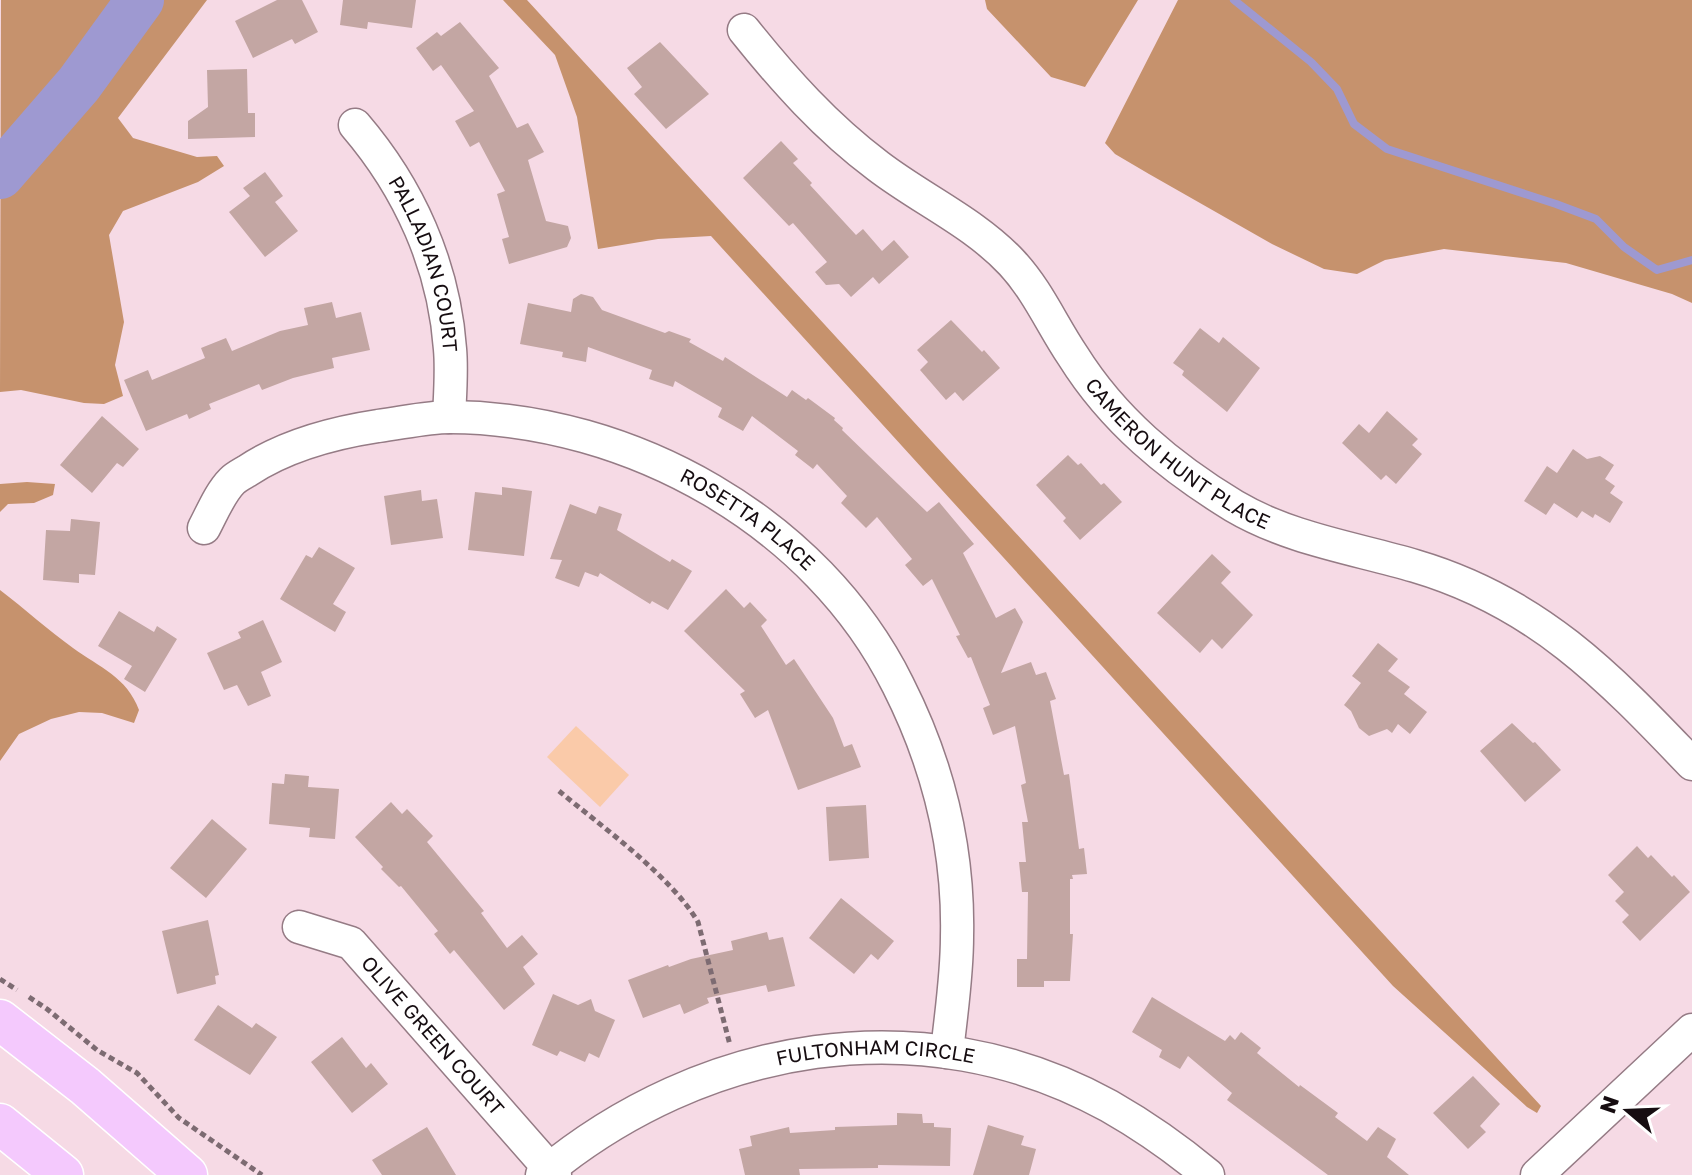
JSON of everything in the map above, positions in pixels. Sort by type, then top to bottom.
[{"type":"main road","points":[[0,1020],[85,1086],[187,1175]]},
{"type":"main road","points":[[0,1124],[63,1175]]},
{"type":"street","name":"CAMERON HUNT PLACE","points":[[744,30],[784,80],[831,127],[879,167],[986,239],[1013,264],[1103,398],[1146,443],[1190,479],[1239,509],[1290,532],[1346,550],[1416,566],[1472,587],[1524,614],[1575,648],[1620,688],[1692,764]]},
{"type":"street","name":"PALLADIAN COURT","points":[[355,125],[396,179],[434,261],[445,305],[451,351],[449,417]]},
{"type":"street","name":"ROSETTA PLACE","points":[[204,528],[232,481],[273,454],[316,439],[360,429],[449,417],[541,427],[586,437],[678,472],[730,502],[785,543],[850,610],[898,684],[925,744],[944,807],[955,872],[957,938],[947,1052]]},
{"type":"street","name":"OLIVE GREEN COURT","points":[[299,927],[351,943],[549,1173]]},
{"type":"street","points":[[1537,1175],[1692,1030]]},
{"type":"street","name":"FULTONHAM CIRCLE","points":[[549,1173],[596,1133],[674,1091],[737,1069],[805,1053],[871,1048],[947,1052],[1025,1071],[1106,1105],[1144,1127],[1208,1175]]},
{"type":"path","points":[[559,791],[632,851],[689,905],[698,922],[737,1069]]},
{"type":"path","points":[[0,979],[47,1009],[97,1050],[137,1073],[179,1118],[262,1175]]},
{"type":"shaded area","points":[[1,0],[207,0],[118,118],[133,138],[197,157],[217,156],[224,166],[198,182],[123,211],[109,235],[124,322],[115,365],[123,396],[104,404],[21,390],[0,392]]},
{"type":"shaded area","points":[[503,0],[527,0],[1541,1106],[1537,1113],[1393,986],[711,236],[658,239],[598,249],[577,117],[555,55]]},
{"type":"shaded area","points":[[985,0],[1138,0],[1085,87],[1051,77],[987,9]]},
{"type":"shaded area","points":[[1178,0],[1692,0],[1692,303],[1672,294],[1566,263],[1444,249],[1385,260],[1357,274],[1324,269],[1272,244],[1115,154],[1105,143]]},
{"type":"shaded area","points":[[0,484],[55,484],[53,495],[34,503],[8,504],[0,512]]},
{"type":"shaded area","points":[[0,590],[120,681],[139,710],[134,723],[102,713],[79,712],[51,719],[19,734],[0,761]]},
{"type":"shaded area","points":[[576,726],[629,775],[600,807],[547,757]]},
{"type":"building","points":[[277,0],[302,0],[318,32],[295,44],[292,39],[253,58],[235,21]]},
{"type":"building","points":[[343,0],[416,0],[412,28],[368,22],[367,29],[340,25]]},
{"type":"building","points":[[460,22],[499,68],[489,76],[517,128],[528,123],[544,152],[528,160],[546,221],[568,226],[571,238],[567,247],[509,264],[502,239],[509,237],[497,194],[505,191],[479,142],[470,147],[455,121],[474,111],[441,65],[433,71],[416,48],[437,32],[441,36]]},
{"type":"building","points":[[660,42],[709,94],[666,129],[634,94],[642,87],[627,68]]},
{"type":"building","points":[[247,69],[248,113],[255,113],[255,137],[188,139],[188,121],[208,107],[207,70]]},
{"type":"building","points":[[781,141],[798,159],[793,163],[812,183],[810,185],[856,235],[863,229],[882,251],[894,240],[909,257],[879,284],[873,277],[851,297],[839,284],[826,285],[815,272],[827,262],[793,223],[789,226],[743,178]]},
{"type":"building","points":[[265,172],[283,196],[275,202],[298,231],[265,257],[229,212],[250,196],[243,188]]},
{"type":"building","points":[[581,294],[593,297],[602,310],[691,339],[689,342],[723,361],[725,357],[787,397],[792,390],[806,400],[808,398],[835,418],[842,430],[927,512],[939,502],[974,544],[963,553],[996,618],[1015,608],[1023,622],[1001,673],[1031,662],[1036,675],[1046,672],[1056,699],[1050,701],[1064,775],[1069,774],[1079,849],[1084,848],[1087,874],[1072,875],[1073,879],[1070,879],[1070,934],[1073,934],[1070,981],[1044,981],[1044,987],[1017,987],[1017,959],[1027,959],[1028,892],[1022,892],[1019,862],[1026,862],[1022,822],[1028,822],[1021,785],[1026,783],[1015,726],[993,735],[983,708],[990,705],[971,657],[968,658],[956,636],[960,635],[932,579],[923,586],[905,565],[912,559],[877,517],[866,528],[841,503],[847,496],[817,464],[813,469],[795,455],[798,451],[752,416],[743,431],[718,417],[722,408],[675,381],[673,387],[649,379],[652,370],[588,347],[586,362],[562,357],[563,352],[520,344],[528,303],[571,312],[573,299]]},
{"type":"building","points":[[332,302],[336,318],[361,312],[370,350],[332,358],[334,368],[293,378],[262,390],[259,384],[209,404],[211,409],[189,419],[187,414],[146,431],[124,380],[148,370],[152,380],[205,358],[201,348],[226,338],[232,351],[280,331],[308,325],[304,308]]},
{"type":"building","points":[[951,320],[1000,368],[963,401],[955,392],[946,400],[920,370],[928,362],[917,350]]},
{"type":"building","points":[[1200,328],[1219,343],[1223,337],[1260,368],[1227,412],[1182,375],[1184,371],[1173,363]]},
{"type":"building","points":[[1387,411],[1418,439],[1412,445],[1422,454],[1396,484],[1386,475],[1381,480],[1342,443],[1359,424],[1369,433]]},
{"type":"building","points":[[102,416],[139,449],[123,467],[117,463],[92,493],[60,465]]},
{"type":"building","points":[[1573,449],[1587,459],[1600,456],[1614,465],[1605,479],[1615,486],[1610,493],[1623,502],[1610,523],[1582,511],[1577,518],[1554,503],[1546,515],[1524,501],[1547,466],[1557,473]]},
{"type":"building","points":[[1068,455],[1078,465],[1081,463],[1101,485],[1104,483],[1122,502],[1080,540],[1063,521],[1066,518],[1036,485]]},
{"type":"building","points":[[502,487],[532,491],[524,556],[468,550],[475,492],[502,495]]},
{"type":"building","points":[[421,490],[422,501],[437,499],[443,538],[391,545],[384,496]]},
{"type":"building","points":[[570,504],[596,514],[599,506],[622,514],[617,530],[670,562],[672,559],[692,571],[668,610],[652,601],[650,604],[600,573],[598,577],[585,572],[579,587],[555,578],[562,560],[550,559]]},
{"type":"building","points":[[71,519],[100,522],[95,575],[79,574],[79,583],[43,580],[46,530],[70,531]]},
{"type":"building","points":[[319,547],[355,568],[333,604],[346,612],[335,632],[280,599],[306,555],[312,558]]},
{"type":"building","points":[[1212,554],[1231,572],[1221,583],[1253,615],[1222,649],[1212,639],[1200,653],[1157,613]]},
{"type":"building","points":[[726,589],[744,608],[750,602],[767,620],[761,626],[786,665],[794,659],[833,718],[844,747],[852,744],[861,767],[798,790],[768,710],[755,718],[740,694],[745,691],[684,631]]},
{"type":"building","points":[[119,611],[154,632],[157,626],[177,639],[145,692],[124,679],[132,666],[98,646]]},
{"type":"building","points":[[263,620],[282,662],[261,672],[271,696],[248,706],[237,685],[224,690],[207,653],[241,638],[238,632]]},
{"type":"building","points":[[1378,643],[1398,659],[1388,671],[1410,687],[1404,694],[1427,712],[1410,734],[1398,724],[1392,733],[1387,729],[1369,736],[1359,728],[1351,711],[1344,705],[1361,683],[1352,676]]},
{"type":"building","points":[[1512,723],[1561,770],[1525,802],[1480,751]]},
{"type":"building","points":[[285,774],[309,776],[308,787],[339,789],[335,839],[309,837],[310,828],[269,824],[272,783],[284,784]]},
{"type":"building","points":[[391,802],[402,814],[407,809],[433,836],[427,842],[484,911],[481,913],[507,948],[522,935],[538,954],[523,967],[535,984],[504,1010],[454,950],[450,954],[434,934],[438,931],[355,837]]},
{"type":"building","points":[[866,805],[869,858],[829,861],[826,807]]},
{"type":"building","points":[[212,819],[247,849],[206,898],[170,868]]},
{"type":"building","points":[[1637,846],[1690,892],[1640,941],[1622,922],[1629,915],[1615,901],[1624,892],[1608,875]]},
{"type":"building","points":[[841,898],[894,941],[878,960],[871,954],[854,974],[809,938]]},
{"type":"building","points":[[208,920],[219,975],[215,976],[216,984],[177,994],[162,931]]},
{"type":"building","points":[[767,932],[769,940],[783,937],[795,986],[768,992],[766,985],[707,998],[709,1003],[684,1014],[680,1004],[643,1018],[628,980],[668,965],[733,950],[731,941]]},
{"type":"building","points":[[553,994],[578,1005],[591,999],[595,1011],[615,1020],[599,1058],[589,1053],[585,1062],[560,1051],[557,1056],[532,1045]]},
{"type":"building","points":[[1152,997],[1225,1041],[1230,1035],[1235,1040],[1241,1032],[1261,1048],[1257,1053],[1338,1113],[1335,1117],[1367,1141],[1378,1127],[1396,1139],[1387,1157],[1409,1175],[1328,1175],[1227,1100],[1232,1093],[1188,1056],[1180,1069],[1159,1057],[1162,1050],[1132,1032]]},
{"type":"building","points":[[218,1005],[252,1028],[256,1023],[277,1037],[250,1075],[194,1040]]},
{"type":"building","points":[[342,1037],[366,1068],[371,1063],[388,1084],[352,1113],[311,1062]]},
{"type":"building","points":[[1473,1076],[1500,1104],[1480,1126],[1486,1132],[1468,1149],[1433,1113]]},
{"type":"building","points":[[897,1113],[922,1114],[923,1123],[951,1128],[950,1166],[878,1165],[878,1168],[799,1169],[800,1175],[745,1175],[739,1149],[752,1146],[750,1136],[789,1127],[790,1133],[835,1130],[835,1127],[897,1125]]},
{"type":"building","points":[[988,1125],[1024,1136],[1021,1145],[1036,1149],[1029,1175],[973,1175]]},
{"type":"building","points":[[427,1127],[456,1175],[382,1175],[372,1160]]},
{"type":"waterway","points":[[0,175],[79,84],[140,0]]},
{"type":"waterway","points":[[1234,0],[1311,62],[1337,89],[1354,124],[1387,149],[1596,219],[1624,247],[1657,270],[1692,260]]}]
